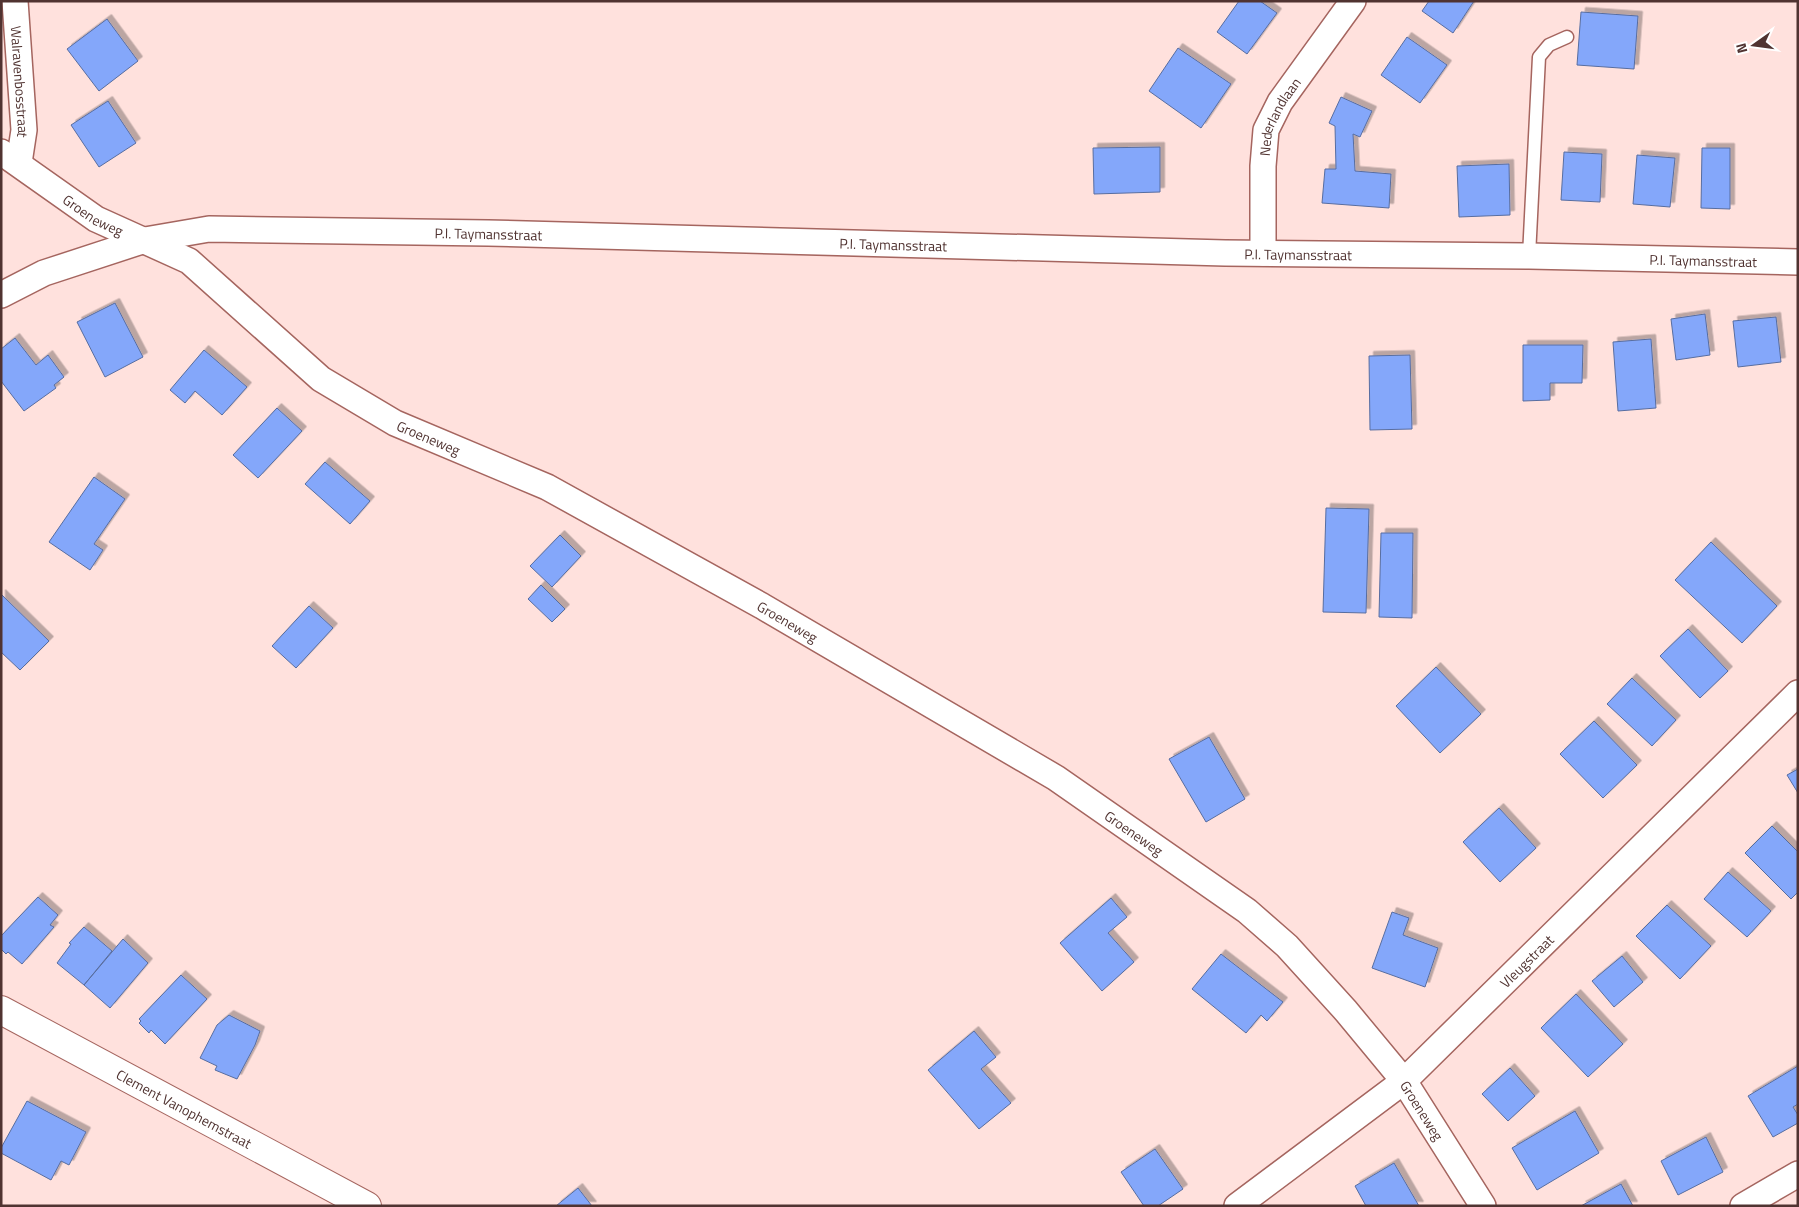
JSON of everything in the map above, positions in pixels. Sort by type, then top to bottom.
[{"type":"street","name":"Walravenbosstraat","points":[[10,157],[24,130],[14,1]]},
{"type":"street","name":"Nederlandlaan","points":[[1263,253],[1263,166],[1266,130],[1280,102],[1353,1]]},
{"type":"street","name":"Groeneweg","points":[[10,157],[96,218],[189,261],[321,379],[395,423],[547,487],[762,606],[1056,778],[1247,911],[1287,946],[1346,1011],[1404,1082],[1482,1206]]},
{"type":"street","name":"P.I. Taymansstraat","points":[[1,295],[44,273],[144,240],[209,229],[488,233],[1263,253],[1798,262]]},
{"type":"street","name":"Vleugstraat","points":[[1237,1206],[1404,1082],[1798,693]]},
{"type":"street","name":"Clement Vanophemstraat","points":[[1,1010],[367,1206]]},
{"type":"street","points":[[1743,1206],[1798,1174]]},
{"type":"lane","points":[[1529,256],[1540,57],[1549,45],[1567,37]]},
{"type":"building","points":[[1239,1],[1260,1],[1277,13],[1247,54],[1217,32]]},
{"type":"building","points":[[1429,1],[1474,1],[1453,33],[1422,11]]},
{"type":"building","points":[[1581,12],[1638,16],[1634,69],[1577,65]]},
{"type":"building","points":[[107,19],[138,61],[99,91],[67,49]]},
{"type":"building","points":[[1407,37],[1447,65],[1420,103],[1381,75]]},
{"type":"building","points":[[1178,48],[1231,84],[1201,128],[1149,91]]},
{"type":"building","points":[[1341,97],[1372,111],[1360,137],[1353,134],[1355,171],[1391,174],[1389,208],[1322,203],[1325,169],[1336,169],[1335,126],[1329,123]]},
{"type":"building","points":[[108,101],[136,143],[99,167],[71,125]]},
{"type":"building","points":[[1160,147],[1160,192],[1094,194],[1093,148]]},
{"type":"building","points":[[1702,148],[1730,148],[1730,209],[1701,208]]},
{"type":"building","points":[[1564,152],[1602,154],[1600,202],[1561,200]]},
{"type":"building","points":[[1637,155],[1675,158],[1670,207],[1633,204]]},
{"type":"building","points":[[1509,164],[1510,215],[1459,217],[1457,166]]},
{"type":"building","points":[[115,303],[143,357],[105,377],[77,322]]},
{"type":"building","points":[[1705,314],[1710,355],[1676,360],[1671,319]]},
{"type":"building","points":[[1776,317],[1781,362],[1738,367],[1733,321]]},
{"type":"building","points":[[15,338],[36,365],[48,355],[64,377],[54,385],[56,388],[24,411],[1,381],[1,349]]},
{"type":"building","points":[[1651,339],[1656,408],[1618,411],[1613,342]]},
{"type":"building","points":[[1523,345],[1583,345],[1582,383],[1550,383],[1550,400],[1523,401]]},
{"type":"building","points":[[204,350],[247,387],[222,415],[195,391],[185,403],[170,390]]},
{"type":"building","points":[[1410,355],[1412,429],[1370,430],[1369,356]]},
{"type":"building","points":[[277,408],[302,431],[258,478],[233,455]]},
{"type":"building","points":[[325,462],[370,501],[350,524],[305,484]]},
{"type":"building","points":[[94,477],[125,499],[94,544],[103,550],[90,570],[49,542]]},
{"type":"building","points":[[1326,508],[1369,509],[1366,613],[1323,612]]},
{"type":"building","points":[[1381,533],[1413,533],[1412,618],[1379,617]]},
{"type":"building","points":[[560,535],[581,556],[552,587],[530,566]]},
{"type":"building","points":[[1711,542],[1777,606],[1742,643],[1675,580]]},
{"type":"building","points":[[541,585],[565,609],[552,622],[528,599]]},
{"type":"building","points":[[1,594],[49,641],[20,670],[1,652]]},
{"type":"building","points":[[309,606],[333,628],[296,668],[272,646]]},
{"type":"building","points":[[1688,629],[1728,671],[1700,698],[1660,656]]},
{"type":"building","points":[[1436,667],[1481,714],[1440,753],[1396,706]]},
{"type":"building","points":[[1632,678],[1676,720],[1652,746],[1607,704]]},
{"type":"building","points":[[1594,721],[1637,765],[1603,798],[1560,754]]},
{"type":"building","points":[[1209,737],[1245,799],[1206,822],[1169,759]]},
{"type":"building","points":[[1798,769],[1798,793],[1787,775]]},
{"type":"building","points":[[1499,808],[1536,848],[1500,882],[1463,842]]},
{"type":"building","points":[[1772,826],[1798,852],[1798,892],[1791,899],[1745,853]]},
{"type":"building","points":[[1728,872],[1771,911],[1747,937],[1704,899]]},
{"type":"building","points":[[38,897],[58,915],[50,925],[54,927],[22,964],[8,952],[6,954],[1,949],[1,936]]},
{"type":"building","points":[[1111,898],[1127,917],[1108,933],[1134,962],[1102,991],[1060,943]]},
{"type":"building","points":[[1667,905],[1711,946],[1680,979],[1636,936]]},
{"type":"building","points":[[1392,912],[1409,918],[1403,935],[1438,948],[1425,987],[1372,968]]},
{"type":"building","points":[[84,927],[112,951],[84,985],[57,963],[71,944],[69,943]]},
{"type":"building","points":[[123,939],[148,963],[110,1008],[84,985]]},
{"type":"building","points":[[1221,954],[1283,1002],[1267,1021],[1261,1015],[1246,1033],[1192,989]]},
{"type":"building","points":[[1622,956],[1643,982],[1614,1007],[1592,981]]},
{"type":"building","points":[[181,975],[207,999],[165,1044],[151,1030],[149,1033],[139,1023],[141,1021],[139,1019]]},
{"type":"building","points":[[1576,994],[1623,1044],[1588,1077],[1541,1028]]},
{"type":"building","points":[[229,1015],[260,1031],[255,1045],[237,1079],[215,1070],[217,1066],[200,1058],[217,1025]]},
{"type":"building","points":[[974,1031],[996,1057],[981,1069],[1011,1103],[979,1129],[928,1070]]},
{"type":"building","points":[[1798,1066],[1798,1104],[1793,1107],[1798,1115],[1798,1123],[1773,1137],[1748,1096]]},
{"type":"building","points":[[1510,1068],[1535,1096],[1508,1121],[1482,1094]]},
{"type":"building","points":[[27,1101],[86,1132],[69,1165],[61,1161],[51,1180],[1,1153],[1,1148]]},
{"type":"building","points":[[1575,1111],[1599,1153],[1537,1190],[1512,1148]]},
{"type":"building","points":[[1706,1137],[1723,1172],[1678,1195],[1661,1161]]},
{"type":"building","points":[[1155,1149],[1183,1189],[1158,1206],[1144,1206],[1121,1172]]},
{"type":"building","points":[[1394,1163],[1419,1206],[1366,1206],[1355,1186]]},
{"type":"building","points":[[1621,1184],[1633,1206],[1581,1206]]},
{"type":"building","points":[[578,1188],[592,1206],[556,1206]]}]
